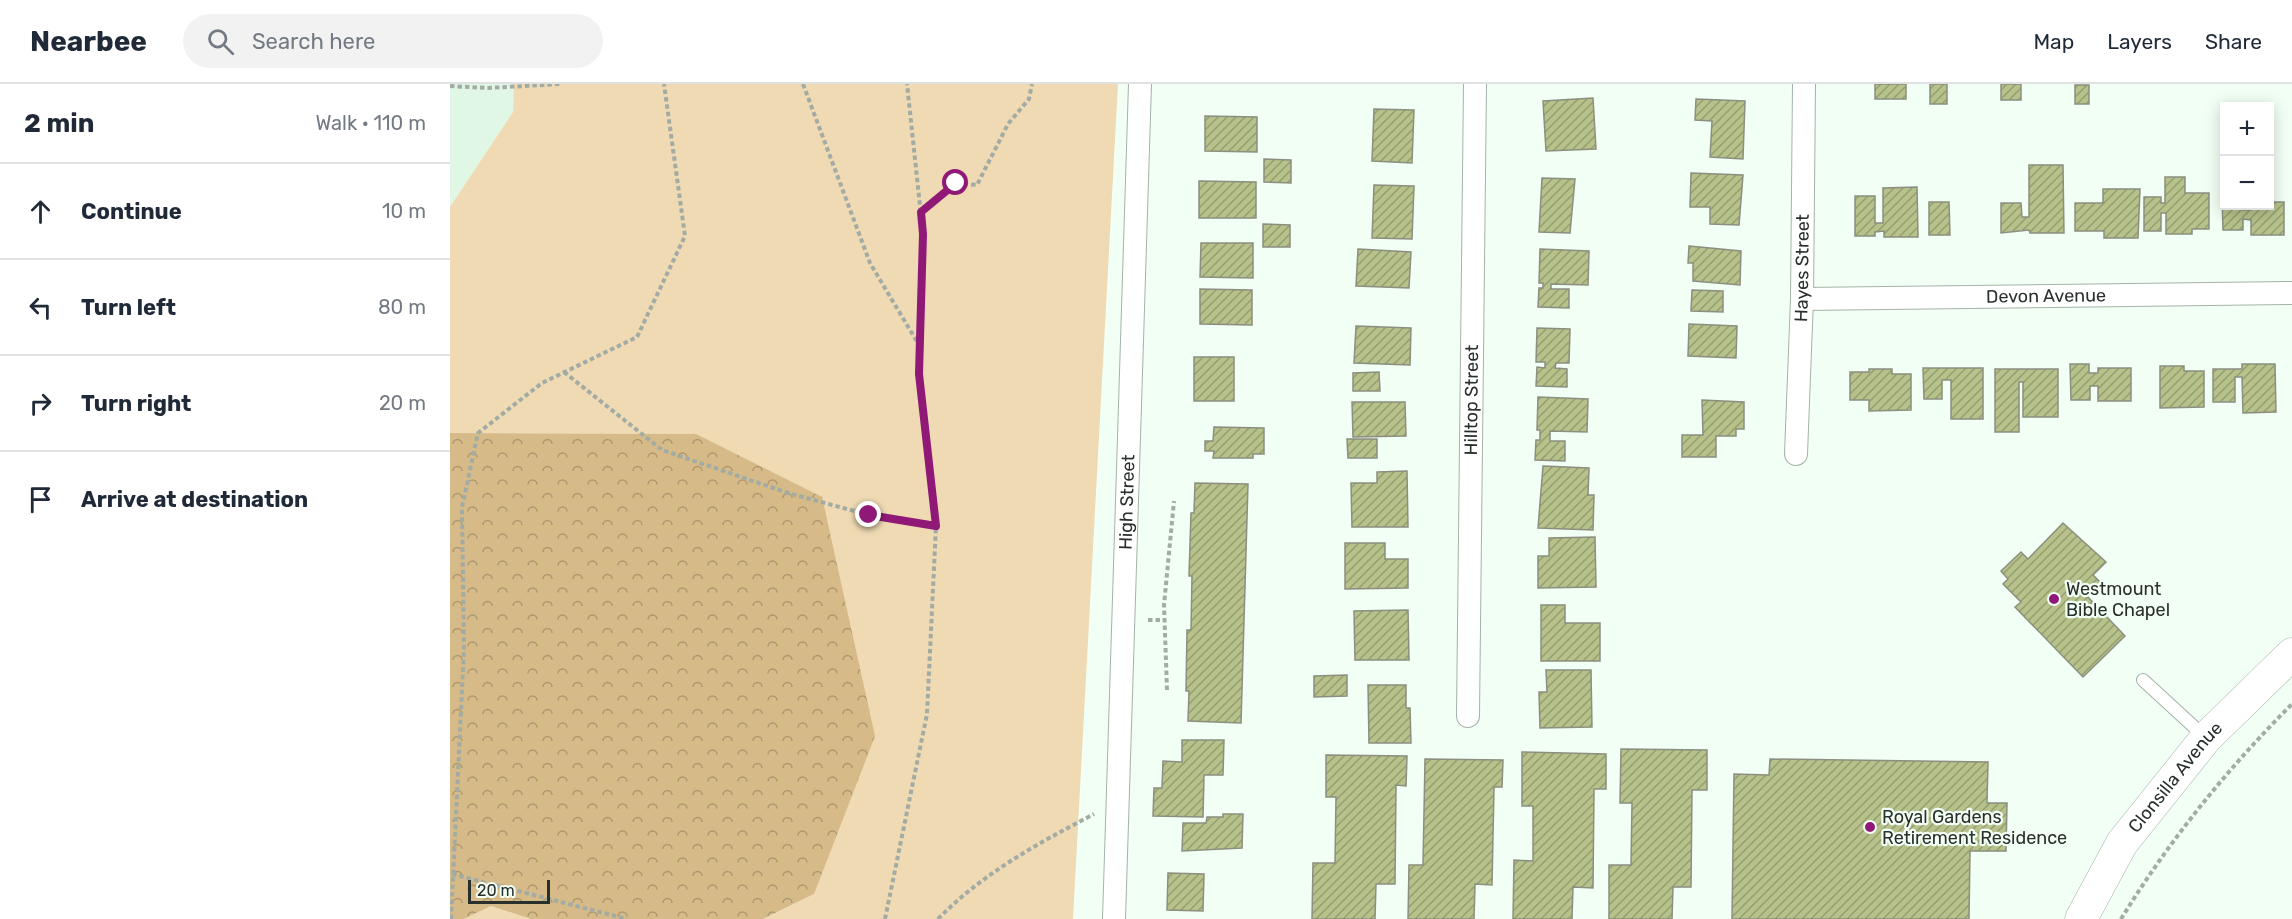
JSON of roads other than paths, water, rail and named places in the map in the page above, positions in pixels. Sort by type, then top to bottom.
[{"type":"main road","name":"Clonsilla Avenue","points":[[2081,919],[2122,843],[2206,738],[2292,654]]},
{"type":"street","name":"High Street","points":[[1114,919],[1140,84]]},
{"type":"street","name":"Hilltop Street","points":[[1468,716],[1475,84]]},
{"type":"street","name":"Hayes Street","points":[[1796,454],[1802,299],[1804,84]]},
{"type":"street","name":"Devon Avenue","points":[[1802,299],[2292,293]]},
{"type":"lane","points":[[2143,680],[2206,738]]},
{"type":"place","name":"Westmount Bible Chapel","points":[[2054,599]]},
{"type":"place","name":"Royal Gardens Retirement Residence","points":[[1870,827]]}]
